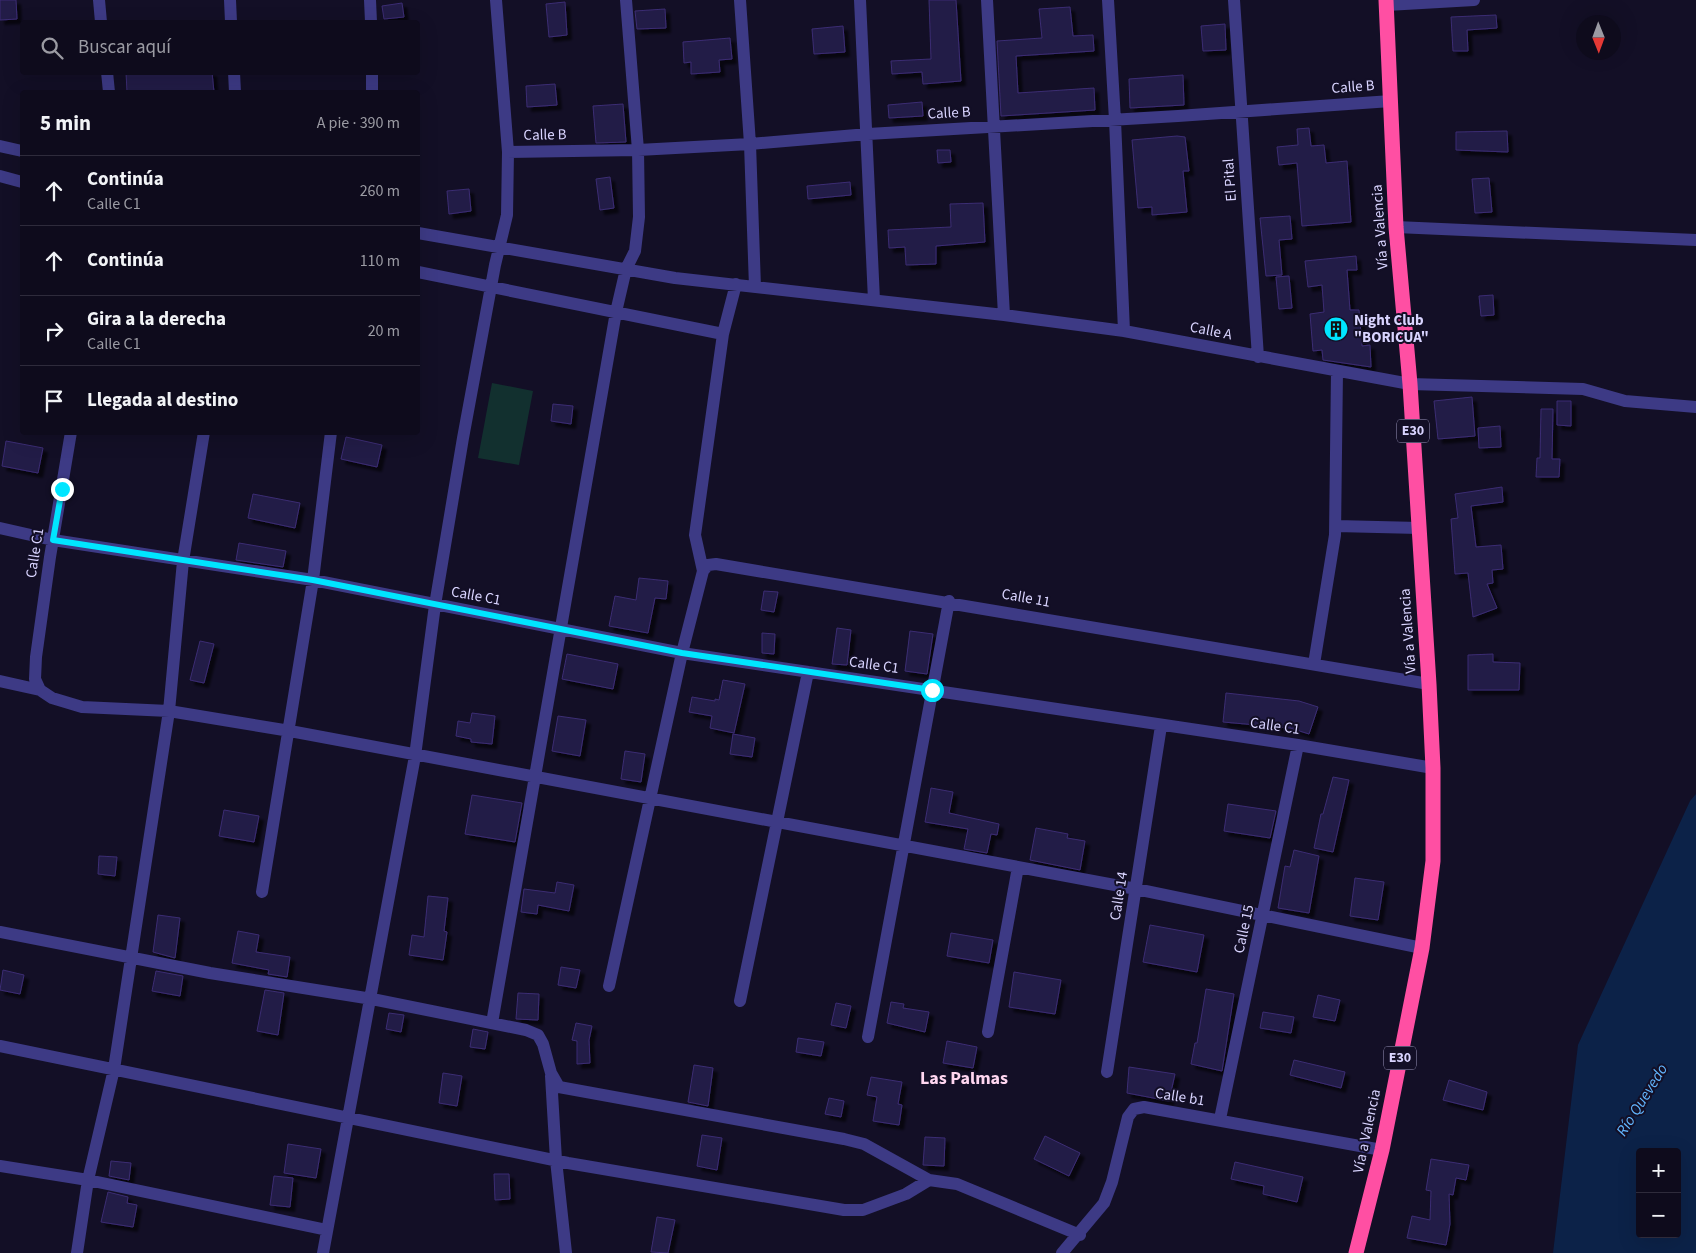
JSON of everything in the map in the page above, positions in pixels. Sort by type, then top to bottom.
[{"type":"highway","name":"Vía a Valencia","points":[[1356,1253],[1382,1150],[1422,948],[1433,862],[1433,768],[1429,684],[1410,384],[1396,227],[1387,2]]},
{"type":"street","points":[[98,0],[101,20]]},
{"type":"street","points":[[230,0],[231,20]]},
{"type":"street","points":[[370,0],[371,20]]},
{"type":"street","points":[[324,1253],[415,756],[435,605],[463,438],[499,247],[507,215],[508,152],[496,0]]},
{"type":"street","points":[[492,1024],[616,312],[626,269],[635,251],[639,217],[638,150],[626,0]]},
{"type":"street","points":[[740,0],[750,144],[756,287]]},
{"type":"street","points":[[860,0],[868,134],[874,300]]},
{"type":"street","points":[[987,0],[1004,315]]},
{"type":"street","points":[[1108,0],[1116,120],[1124,331]]},
{"type":"street","name":"El Pital","points":[[1234,0],[1258,357]]},
{"type":"street","points":[[1387,2],[1474,0]]},
{"type":"street","points":[[107,75],[109,90]]},
{"type":"street","points":[[234,75],[235,90]]},
{"type":"street","points":[[372,75],[372,90]]},
{"type":"street","name":"Calle B","points":[[508,152],[638,150],[750,144],[868,134],[1116,120],[1391,100]]},
{"type":"street","points":[[0,146],[20,151]]},
{"type":"street","points":[[0,176],[20,181]]},
{"type":"street","points":[[1396,227],[1696,240]]},
{"type":"street","name":"Calle A","points":[[420,233],[675,278],[1004,315],[1124,331],[1410,384],[1584,389],[1625,401],[1696,407]]},
{"type":"street","points":[[420,272],[723,334]]},
{"type":"street","points":[[609,986],[682,653],[703,571],[695,535],[723,334],[736,284]]},
{"type":"street","points":[[1314,664],[1336,526],[1337,371]]},
{"type":"street","name":"Calle C1","points":[[38,684],[53,540],[71,435]]},
{"type":"street","points":[[77,1253],[88,1180],[114,1069],[129,956],[169,711],[183,561],[204,435]]},
{"type":"street","points":[[262,892],[290,731],[313,580],[331,435]]},
{"type":"street","points":[[1336,526],[1419,528]]},
{"type":"street","name":"Calle C1","points":[[0,528],[53,540],[313,580],[682,653],[1298,745],[1433,768]]},
{"type":"street","name":"Calle 11","points":[[703,571],[708,565],[716,564],[948,601],[1429,684]]},
{"type":"street","points":[[868,1037],[948,601]]},
{"type":"street","points":[[740,1001],[808,672]]},
{"type":"street","points":[[0,682],[38,684],[52,698],[82,707],[169,711],[290,731],[649,800],[1136,889],[1422,948]]},
{"type":"street","name":"Calle 14","points":[[1107,1072],[1161,726]]},
{"type":"street","name":"Calle 15","points":[[1220,1120],[1298,745]]},
{"type":"street","points":[[988,1032],[1018,867]]},
{"type":"street","points":[[0,932],[210,973],[372,999],[526,1030],[538,1035],[543,1044],[551,1073],[556,1160],[566,1253]]},
{"type":"street","points":[[0,1046],[350,1116],[556,1160],[844,1210],[863,1210],[906,1194],[928,1180]]},
{"type":"street","points":[[551,1073],[559,1087],[574,1091],[864,1144],[928,1180],[957,1184],[1080,1235]]},
{"type":"street","name":"Calle b1","points":[[1062,1253],[1080,1235],[1104,1203],[1112,1182],[1128,1117],[1134,1109],[1144,1107],[1382,1150]]},
{"type":"street","points":[[0,1166],[88,1180],[327,1230]]},
{"type":"green space","points":[[492,383],[533,391],[519,465],[478,458]]},
{"type":"water","name":"Río Quevedo","points":[[1696,794],[1696,1253],[1553,1253],[1578,1045],[1690,801]]},
{"type":"building","points":[[0,0],[16,0],[17,19],[0,20]]},
{"type":"building","points":[[929,0],[956,0],[961,81],[923,84],[922,72],[892,74],[891,61],[931,59]]},
{"type":"building","points":[[565,2],[567,35],[549,37],[546,4]]},
{"type":"building","points":[[402,3],[404,17],[384,19],[382,6]]},
{"type":"building","points":[[1070,7],[1073,36],[1093,35],[1094,51],[1016,56],[1018,93],[1094,88],[1095,110],[1001,116],[997,41],[1042,38],[1039,9]]},
{"type":"building","points":[[665,9],[666,28],[637,29],[635,11]]},
{"type":"building","points":[[1496,15],[1497,28],[1467,30],[1468,51],[1453,51],[1451,17]]},
{"type":"building","points":[[1225,24],[1226,50],[1203,51],[1201,26]]},
{"type":"building","points":[[843,26],[845,52],[814,54],[812,29]]},
{"type":"building","points":[[730,38],[732,59],[719,60],[720,72],[691,74],[691,62],[684,63],[683,42]]},
{"type":"building","points":[[126,75],[212,75],[214,90],[127,90]]},
{"type":"building","points":[[1183,75],[1184,105],[1130,108],[1129,79]]},
{"type":"building","points":[[555,84],[557,105],[527,107],[526,86]]},
{"type":"building","points":[[922,102],[923,116],[889,118],[888,105]]},
{"type":"building","points":[[623,104],[626,142],[596,143],[593,106]]},
{"type":"building","points":[[1309,128],[1311,146],[1324,145],[1326,163],[1347,161],[1351,222],[1302,226],[1297,163],[1279,165],[1277,147],[1298,145],[1297,129]]},
{"type":"building","points":[[1507,131],[1508,152],[1456,150],[1456,132]]},
{"type":"building","points":[[1185,137],[1189,171],[1183,171],[1187,212],[1152,215],[1152,207],[1138,208],[1132,140]]},
{"type":"building","points":[[937,150],[950,150],[951,162],[938,163]]},
{"type":"building","points":[[610,177],[614,208],[600,210],[596,179]]},
{"type":"building","points":[[1489,178],[1492,212],[1475,213],[1472,179]]},
{"type":"building","points":[[850,182],[851,195],[808,199],[807,186]]},
{"type":"building","points":[[469,189],[471,211],[449,214],[447,191]]},
{"type":"building","points":[[983,203],[985,242],[936,246],[936,264],[906,265],[905,247],[889,248],[888,230],[951,227],[950,204]]},
{"type":"building","points":[[1290,216],[1292,239],[1279,240],[1282,275],[1266,276],[1260,218]]},
{"type":"building","points":[[1356,256],[1357,270],[1347,270],[1350,310],[1359,310],[1362,346],[1370,345],[1371,367],[1323,360],[1322,350],[1313,351],[1310,314],[1324,312],[1322,285],[1308,287],[1305,261]]},
{"type":"building","points":[[1289,276],[1292,308],[1279,309],[1276,277]]},
{"type":"building","points":[[1493,295],[1494,315],[1481,316],[1479,296]]},
{"type":"building","points":[[1472,397],[1475,436],[1438,439],[1434,401]]},
{"type":"building","points":[[1557,401],[1571,401],[1571,426],[1557,425]]},
{"type":"building","points":[[553,404],[573,406],[571,424],[551,421]]},
{"type":"building","points":[[1541,409],[1553,409],[1552,459],[1560,459],[1559,477],[1536,477],[1537,458],[1540,458]]},
{"type":"building","points":[[1500,426],[1501,447],[1479,448],[1478,428]]},
{"type":"building","points":[[346,437],[382,445],[377,467],[341,459]]},
{"type":"building","points":[[6,441],[43,448],[38,473],[2,466]]},
{"type":"building","points":[[1502,487],[1503,502],[1471,506],[1476,547],[1501,545],[1503,569],[1492,570],[1493,583],[1487,584],[1497,608],[1473,617],[1468,573],[1455,574],[1451,519],[1458,518],[1455,494]]},
{"type":"building","points":[[253,494],[300,503],[295,528],[248,518]]},
{"type":"building","points":[[239,543],[286,551],[283,567],[236,560]]},
{"type":"building","points":[[639,578],[668,581],[666,599],[655,598],[648,633],[609,626],[615,596],[636,600]]},
{"type":"building","points":[[764,591],[778,592],[774,612],[761,610]]},
{"type":"building","points":[[837,628],[851,630],[847,665],[832,664]]},
{"type":"building","points":[[910,631],[933,634],[927,674],[905,671]]},
{"type":"building","points":[[762,633],[775,634],[774,654],[762,653]]},
{"type":"building","points":[[200,641],[214,644],[204,683],[190,680]]},
{"type":"building","points":[[567,654],[618,664],[613,689],[562,679]]},
{"type":"building","points":[[1493,654],[1493,662],[1520,663],[1519,690],[1468,690],[1468,655]]},
{"type":"building","points":[[723,680],[745,684],[734,733],[710,728],[712,716],[689,712],[692,697],[719,700]]},
{"type":"building","points":[[1226,693],[1299,701],[1318,707],[1309,734],[1290,728],[1223,722]]},
{"type":"building","points":[[472,713],[495,716],[492,744],[471,742],[471,739],[456,736],[458,721],[470,723]]},
{"type":"building","points":[[558,716],[586,720],[580,756],[552,751]]},
{"type":"building","points":[[733,734],[755,738],[752,757],[730,754]]},
{"type":"building","points":[[625,751],[645,754],[641,782],[621,779]]},
{"type":"building","points":[[1333,777],[1349,780],[1333,852],[1314,848],[1321,814],[1323,814]]},
{"type":"building","points":[[931,788],[953,792],[949,813],[999,824],[997,835],[991,834],[987,853],[964,849],[968,829],[925,822]]},
{"type":"building","points":[[472,795],[522,803],[515,842],[465,834]]},
{"type":"building","points":[[1228,804],[1276,811],[1270,838],[1224,831]]},
{"type":"building","points":[[224,810],[259,816],[254,842],[219,836]]},
{"type":"building","points":[[1036,828],[1068,834],[1067,838],[1085,841],[1080,870],[1030,860]]},
{"type":"building","points":[[1294,850],[1319,856],[1309,913],[1278,908],[1285,866],[1290,867]]},
{"type":"building","points":[[99,856],[117,857],[115,876],[98,874]]},
{"type":"building","points":[[1355,878],[1384,882],[1378,920],[1350,916]]},
{"type":"building","points":[[557,882],[574,885],[569,911],[538,905],[537,914],[521,912],[524,889],[555,893]]},
{"type":"building","points":[[428,896],[448,898],[444,931],[447,932],[443,960],[409,955],[412,935],[424,937]]},
{"type":"building","points":[[158,915],[180,918],[175,958],[153,952]]},
{"type":"building","points":[[1150,925],[1204,935],[1197,972],[1143,962]]},
{"type":"building","points":[[238,931],[259,935],[256,952],[290,957],[287,977],[268,974],[269,970],[232,963]]},
{"type":"building","points":[[951,933],[993,940],[989,963],[947,956]]},
{"type":"building","points":[[561,967],[580,970],[576,988],[558,985]]},
{"type":"building","points":[[3,970],[24,975],[20,994],[0,990]]},
{"type":"building","points":[[156,971],[183,976],[180,996],[152,991]]},
{"type":"building","points":[[1014,972],[1061,980],[1055,1014],[1009,1007]]},
{"type":"building","points":[[1206,989],[1234,994],[1222,1071],[1191,1064],[1195,1043],[1197,1043]]},
{"type":"building","points":[[265,990],[284,993],[278,1035],[257,1031]]},
{"type":"building","points":[[518,993],[539,994],[538,1020],[516,1019]]},
{"type":"building","points":[[1318,995],[1340,1000],[1335,1021],[1313,1017]]},
{"type":"building","points":[[891,1002],[904,1004],[903,1008],[929,1012],[925,1032],[887,1023]]},
{"type":"building","points":[[836,1003],[851,1006],[846,1028],[831,1025]]},
{"type":"building","points":[[1263,1012],[1294,1017],[1291,1033],[1260,1028]]},
{"type":"building","points":[[389,1013],[404,1015],[401,1032],[386,1029]]},
{"type":"building","points":[[576,1023],[592,1026],[589,1040],[590,1063],[577,1064],[577,1041],[572,1040]]},
{"type":"building","points":[[473,1029],[488,1032],[485,1049],[470,1047]]},
{"type":"building","points":[[798,1038],[824,1042],[821,1056],[796,1052]]},
{"type":"building","points":[[947,1041],[977,1047],[973,1068],[943,1063]]},
{"type":"building","points":[[1294,1060],[1345,1072],[1341,1088],[1290,1075]]},
{"type":"building","points":[[694,1065],[713,1068],[708,1106],[688,1102]]},
{"type":"building","points":[[1129,1067],[1175,1074],[1169,1101],[1127,1093]]},
{"type":"building","points":[[443,1073],[462,1076],[457,1106],[439,1103]]},
{"type":"building","points":[[871,1077],[902,1082],[898,1104],[902,1105],[899,1125],[873,1121],[877,1097],[867,1095]]},
{"type":"building","points":[[1449,1080],[1487,1092],[1483,1110],[1443,1100]]},
{"type":"building","points":[[829,1098],[844,1101],[841,1117],[825,1114]]},
{"type":"building","points":[[702,1135],[722,1138],[717,1170],[697,1166]]},
{"type":"building","points":[[1045,1136],[1080,1153],[1069,1176],[1034,1159]]},
{"type":"building","points":[[925,1137],[945,1138],[944,1166],[923,1165]]},
{"type":"building","points":[[288,1144],[321,1149],[316,1178],[284,1173]]},
{"type":"building","points":[[1431,1159],[1469,1165],[1466,1180],[1456,1178],[1453,1195],[1449,1194],[1450,1224],[1446,1245],[1407,1238],[1412,1216],[1430,1220],[1431,1191],[1426,1190]]},
{"type":"building","points":[[111,1161],[131,1163],[129,1180],[109,1176]]},
{"type":"building","points":[[1235,1162],[1303,1177],[1297,1202],[1263,1194],[1264,1186],[1231,1179]]},
{"type":"building","points":[[494,1174],[509,1174],[510,1199],[495,1200]]},
{"type":"building","points":[[274,1176],[293,1178],[290,1207],[270,1205]]},
{"type":"building","points":[[108,1192],[128,1197],[127,1203],[137,1205],[133,1227],[101,1222]]},
{"type":"building","points":[[657,1217],[675,1220],[668,1253],[651,1252]]},
{"type":"place","name":"Night Club \"BORICUA\"","points":[[1336,329]]},
{"type":"district","name":"Las Palmas","points":[[964,1078]]},
{"type":"route","points":[[62,489],[53,540],[313,580],[682,653],[932,690]]}]
